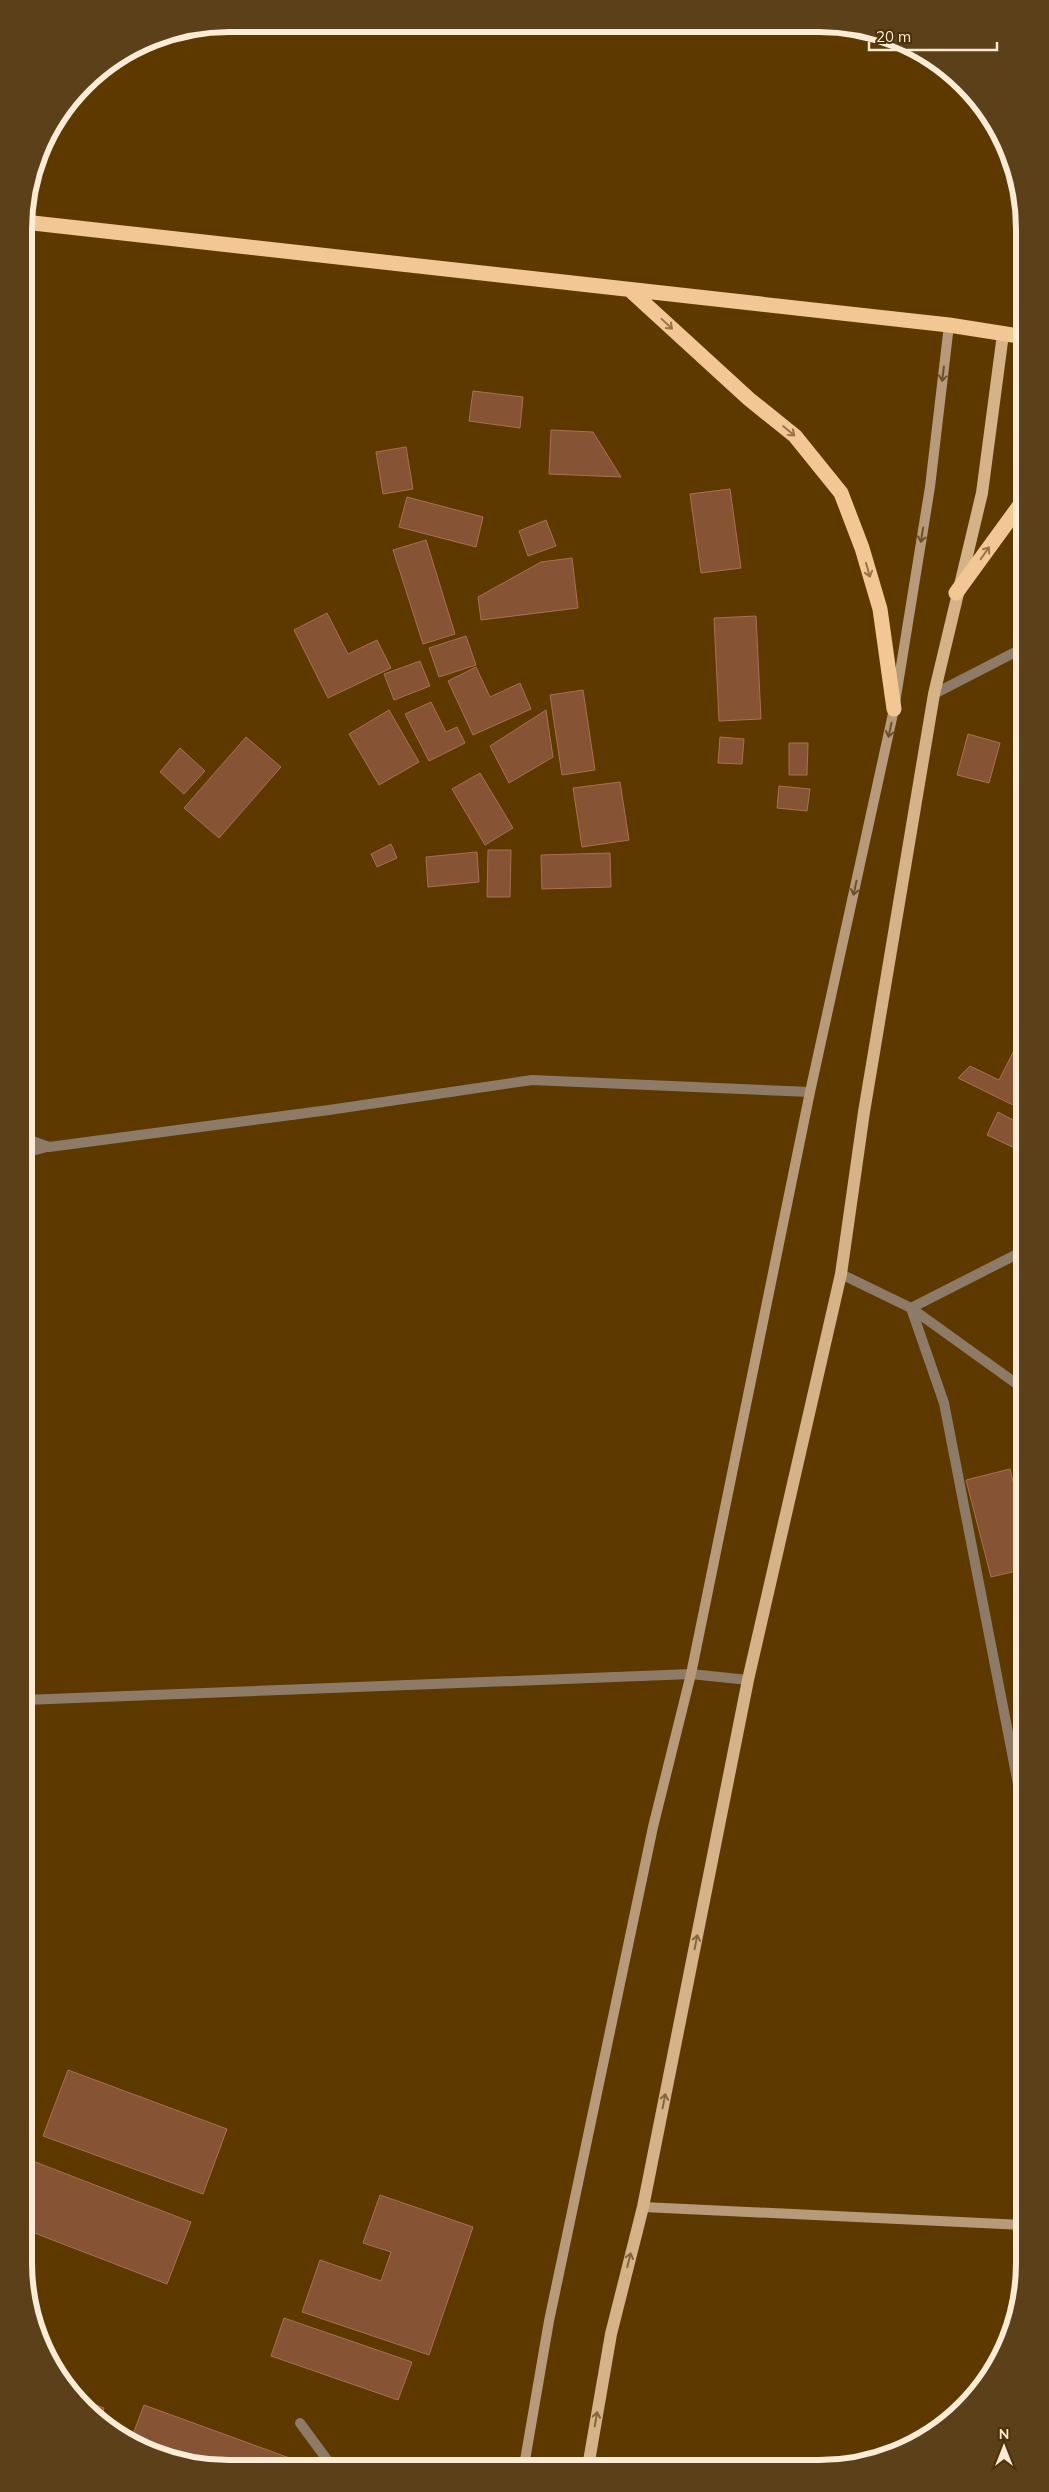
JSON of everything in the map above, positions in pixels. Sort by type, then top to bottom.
[{"type":"highway","points":[[32,223],[948,325],[1016,336]]},
{"type":"highway","points":[[631,291],[749,399],[795,436],[841,493],[862,548],[880,609],[894,709]]},
{"type":"highway","points":[[956,593],[1016,510]]},
{"type":"main road","points":[[525,2460],[551,2311],[653,1827],[691,1674],[810,1092],[894,709],[930,487],[948,325]]},
{"type":"main road","points":[[589,2460],[611,2334],[643,2206],[748,1680],[841,1274],[864,1112],[934,694],[956,593],[982,493],[1003,334]]},
{"type":"main road","points":[[643,2206],[1016,2225]]},
{"type":"street","points":[[934,694],[1016,651]]},
{"type":"street","points":[[32,1150],[532,1080],[810,1092]]},
{"type":"street","points":[[32,1141],[49,1147]]},
{"type":"street","points":[[911,1308],[1016,1255]]},
{"type":"street","points":[[841,1274],[911,1308],[1016,1384]]},
{"type":"street","points":[[911,1308],[944,1403],[1016,1774]]},
{"type":"street","points":[[32,1700],[691,1674],[748,1680]]},
{"type":"street","points":[[300,2423],[327,2460]]},
{"type":"building","points":[[473,391],[523,397],[520,428],[469,421]]},
{"type":"building","points":[[551,430],[593,432],[621,477],[549,474]]},
{"type":"building","points":[[406,447],[413,489],[383,494],[376,452]]},
{"type":"building","points":[[730,489],[741,568],[701,573],[690,494]]},
{"type":"building","points":[[407,497],[483,517],[476,547],[399,527]]},
{"type":"building","points":[[546,520],[556,546],[528,556],[519,531]]},
{"type":"building","points":[[426,540],[455,634],[423,644],[393,550]]},
{"type":"building","points":[[572,558],[578,608],[481,620],[478,597],[541,562]]},
{"type":"building","points":[[327,613],[348,654],[377,640],[391,668],[328,698],[294,630]]},
{"type":"building","points":[[756,616],[761,719],[719,721],[714,618]]},
{"type":"building","points":[[466,636],[476,665],[439,677],[429,648]]},
{"type":"building","points":[[420,661],[430,686],[394,700],[384,674]]},
{"type":"building","points":[[476,667],[490,697],[520,683],[531,709],[473,735],[448,681]]},
{"type":"building","points":[[583,690],[595,770],[562,775],[550,695]]},
{"type":"building","points":[[431,702],[446,732],[457,727],[465,743],[429,761],[405,714]]},
{"type":"building","points":[[389,710],[419,762],[379,785],[349,734]]},
{"type":"building","points":[[546,710],[553,757],[509,783],[490,746]]},
{"type":"building","points":[[968,734],[1000,743],[989,783],[957,775]]},
{"type":"building","points":[[246,737],[281,767],[219,838],[184,808]]},
{"type":"building","points":[[720,737],[744,739],[742,764],[718,763]]},
{"type":"building","points":[[789,743],[808,743],[807,775],[789,775]]},
{"type":"building","points":[[180,748],[205,771],[184,794],[160,772]]},
{"type":"building","points":[[480,773],[513,828],[485,845],[452,789]]},
{"type":"building","points":[[620,782],[629,840],[582,847],[573,788]]},
{"type":"building","points":[[779,786],[810,789],[807,811],[777,808]]},
{"type":"building","points":[[391,844],[397,858],[377,867],[371,854]]},
{"type":"building","points":[[488,850],[511,850],[510,897],[487,897]]},
{"type":"building","points":[[477,852],[479,882],[428,887],[426,857]]},
{"type":"building","points":[[610,853],[611,887],[542,889],[541,855]]},
{"type":"building","points":[[1016,1047],[1016,1107],[958,1078],[970,1066],[999,1080]]},
{"type":"building","points":[[998,1112],[1015,1121],[1016,1119],[1016,1149],[987,1135]]},
{"type":"building","points":[[1010,1469],[1016,1493],[1016,1571],[991,1577],[966,1480]]},
{"type":"building","points":[[68,2070],[227,2129],[203,2194],[43,2136]]},
{"type":"building","points":[[32,2161],[191,2222],[167,2284],[32,2232]]},
{"type":"building","points":[[380,2195],[473,2227],[429,2355],[302,2312],[320,2260],[381,2281],[391,2252],[363,2243]]},
{"type":"building","points":[[284,2318],[412,2362],[398,2400],[271,2356]]},
{"type":"building","points":[[91,2403],[104,2408],[102,2413]]},
{"type":"building","points":[[144,2405],[295,2460],[229,2460],[191,2456],[154,2445],[133,2434]]}]
